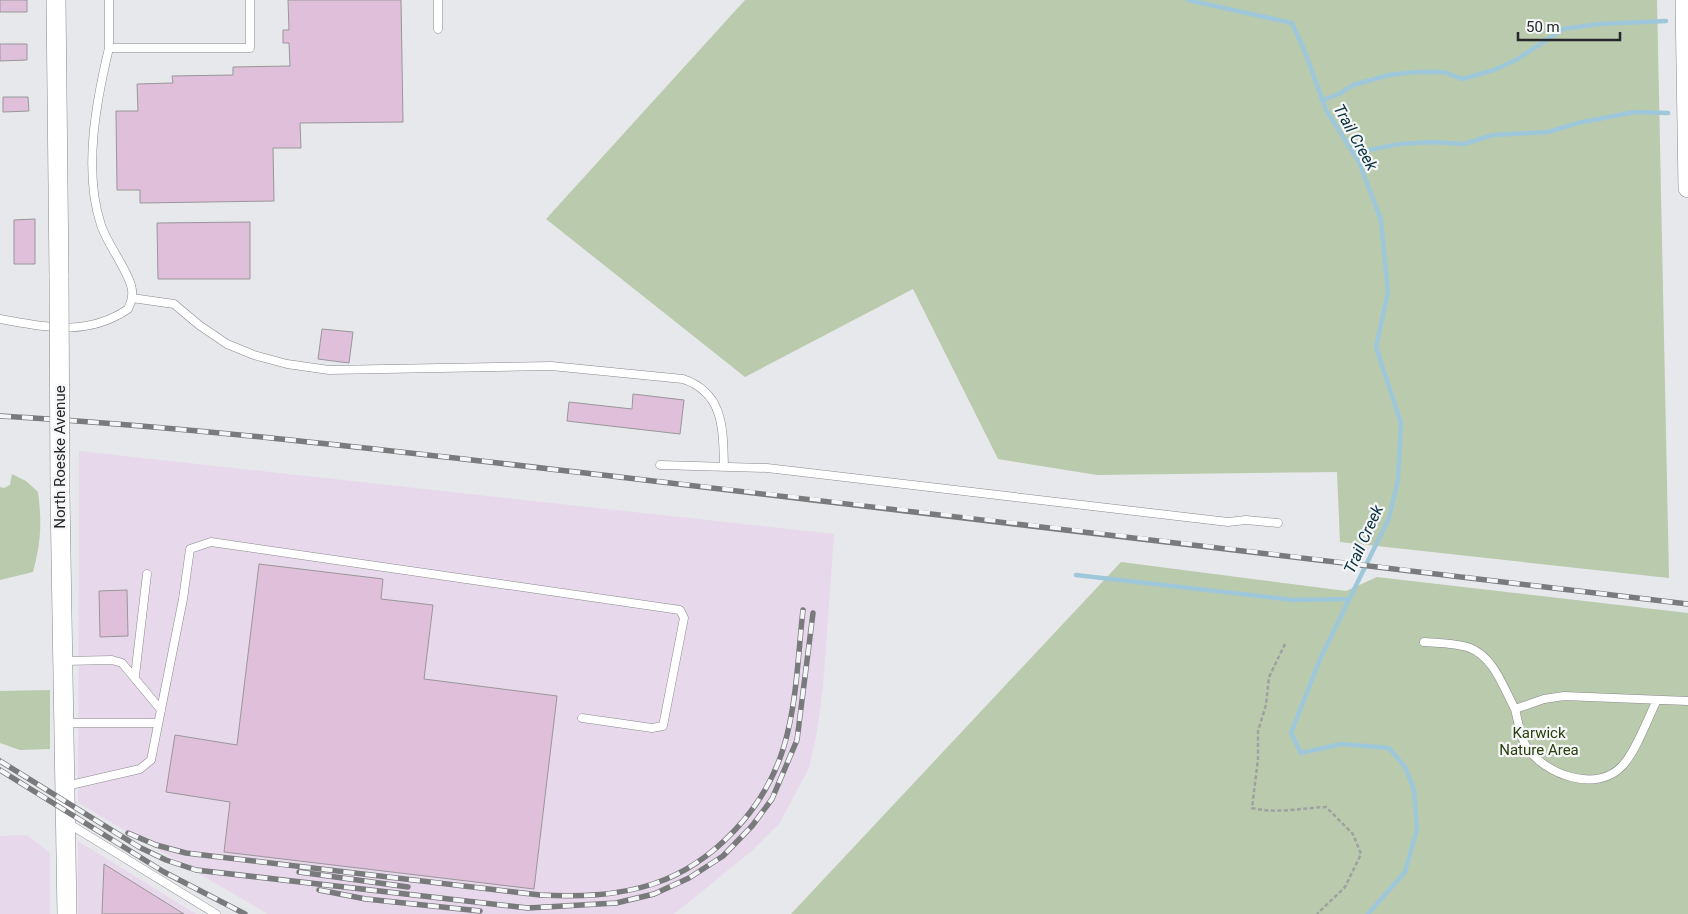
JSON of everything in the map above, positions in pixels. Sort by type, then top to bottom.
[{"type":"street","name":"North Roeske Avenue","points":[[56,0],[60,495],[67,914]]},
{"type":"street","points":[[1685,0],[1688,188]]},
{"type":"lane","points":[[0,319],[40,327],[78,327],[112,320],[128,309],[132,298],[132,290],[101,226],[95,196],[93,139],[97,98],[109,48],[109,0]]},
{"type":"lane","points":[[109,48],[250,48],[250,0]]},
{"type":"lane","points":[[438,0],[438,29]]},
{"type":"lane","points":[[132,298],[174,304],[199,325],[228,344],[254,355],[287,364],[329,370],[551,366],[683,379],[697,384],[711,395],[717,406],[724,467]]},
{"type":"lane","points":[[660,465],[767,468],[1228,522],[1246,520],[1278,523]]},
{"type":"lane","points":[[66,786],[140,769],[151,760],[190,548],[211,542],[680,610],[684,618],[663,726],[652,728],[582,718]]},
{"type":"lane","points":[[134,676],[147,574]]},
{"type":"lane","points":[[1424,642],[1471,648],[1492,664],[1514,709],[1526,745],[1536,758],[1550,769],[1567,776],[1584,779],[1600,778],[1614,773],[1623,765],[1657,700]]},
{"type":"lane","points":[[64,661],[112,660],[122,664],[161,710]]},
{"type":"lane","points":[[1514,709],[1544,698],[1564,696],[1688,701]]},
{"type":"lane","points":[[65,723],[158,723]]},
{"type":"lane","points":[[66,822],[216,914]]},
{"type":"path","points":[[1285,644],[1269,677],[1266,705],[1258,731],[1258,759],[1252,808],[1270,813],[1294,808],[1326,807],[1353,834],[1361,854],[1345,887],[1317,914]]},
{"type":"shaded area","points":[[79,451],[834,534],[823,687],[817,732],[809,768],[779,824],[753,850],[674,914],[268,914],[78,803]]},
{"type":"shaded area","points":[[27,835],[50,853],[50,914],[0,914],[0,836]]},
{"type":"shaded area","points":[[78,841],[196,914],[78,914]]},
{"type":"green space","points":[[745,0],[1657,0],[1669,578],[1340,542],[1337,472],[1097,475],[998,459],[913,289],[745,377],[546,219]]},
{"type":"green space","points":[[12,474],[26,481],[38,492],[40,523],[38,551],[33,572],[0,580],[0,487],[4,488],[10,485]]},
{"type":"green space","name":"Karwick Nature Area","points":[[1121,562],[1346,591],[1377,577],[1688,613],[1688,914],[791,914]]},
{"type":"green space","points":[[50,690],[50,749],[20,750],[0,743],[0,691]]},
{"type":"building","points":[[0,0],[27,0],[27,12],[0,12]]},
{"type":"building","points":[[288,0],[401,0],[403,122],[300,123],[301,148],[273,148],[274,201],[140,203],[140,190],[117,190],[116,111],[138,111],[137,84],[173,83],[172,76],[233,75],[233,67],[290,66],[289,43],[283,43],[283,30],[289,30]]},
{"type":"building","points":[[0,44],[27,44],[27,60],[0,61]]},
{"type":"building","points":[[3,97],[28,97],[29,111],[3,112]]},
{"type":"building","points":[[35,219],[35,264],[14,264],[14,220]]},
{"type":"building","points":[[250,222],[250,279],[158,279],[157,223]]},
{"type":"building","points":[[322,329],[353,332],[349,363],[318,359]]},
{"type":"building","points":[[633,394],[684,400],[680,434],[567,421],[569,402],[632,409]]},
{"type":"building","points":[[259,564],[383,579],[381,599],[433,605],[424,679],[557,696],[534,889],[224,852],[230,802],[166,792],[175,735],[237,745]]},
{"type":"building","points":[[127,590],[128,636],[100,637],[99,591]]},
{"type":"building","points":[[104,864],[184,914],[102,914]]},
{"type":"waterway","name":"Trail Creek","points":[[1188,0],[1292,23],[1305,52],[1326,110],[1359,162],[1381,220],[1388,292],[1376,347],[1401,423],[1398,480],[1389,518],[1320,659],[1291,733],[1301,753],[1341,744],[1389,748],[1405,767],[1414,790],[1417,829],[1405,872],[1368,914]]},
{"type":"waterway","points":[[1323,100],[1339,94],[1353,85],[1389,75],[1416,72],[1444,72],[1462,79],[1494,70],[1516,60],[1563,29],[1599,24],[1666,21]]},
{"type":"waterway","points":[[1354,153],[1399,144],[1432,142],[1464,144],[1493,135],[1548,132],[1578,123],[1634,112],[1668,113]]},
{"type":"waterway","points":[[1076,575],[1293,600],[1349,599]]},
{"type":"railway","points":[[0,416],[157,427],[393,451],[1688,604]]},
{"type":"railway","points":[[128,833],[156,845],[186,853],[540,895],[597,895],[653,884],[697,863],[717,848],[751,811],[765,790],[776,769],[792,713],[803,610]]},
{"type":"railway","points":[[0,761],[139,847],[166,860],[196,870],[528,908],[616,903],[654,894],[689,878],[723,856],[752,826],[772,799],[797,740],[813,613]]},
{"type":"railway","points":[[0,770],[164,872],[245,914]]},
{"type":"railway","points":[[299,872],[408,887]]},
{"type":"railway","points":[[319,890],[366,899],[480,911]]}]
